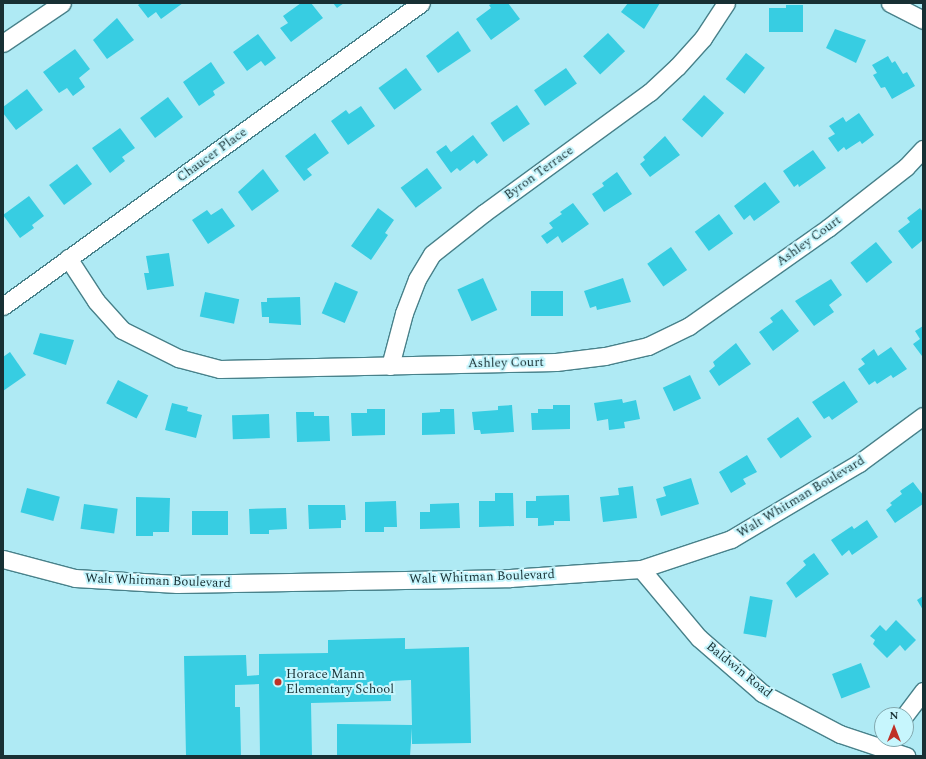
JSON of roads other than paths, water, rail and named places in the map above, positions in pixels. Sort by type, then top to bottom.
[{"type":"street","points":[[3,42],[62,3]]},
{"type":"street","name":"Chaucer Place","points":[[3,306],[421,3]]},
{"type":"street","name":"Byron Terrace","points":[[390,366],[404,313],[416,279],[432,254],[484,213],[650,92],[677,67],[702,38],[726,3]]},
{"type":"street","points":[[890,3],[923,20]]},
{"type":"street","name":"Ashley Court","points":[[68,258],[96,301],[122,330],[178,358],[220,369],[556,362],[605,356],[648,346],[689,326],[821,233],[906,167],[923,149]]},
{"type":"street","name":"Walt Whitman Boulevard","points":[[3,558],[75,578],[177,584],[510,578],[642,569],[731,539],[859,463],[923,416]]},
{"type":"street","name":"Baldwin Road","points":[[642,569],[699,638],[762,693],[840,734],[906,756]]},
{"type":"street","points":[[911,707],[923,691]]},
{"type":"place","name":"Horace Mann Elementary School","points":[[278,682]]}]
